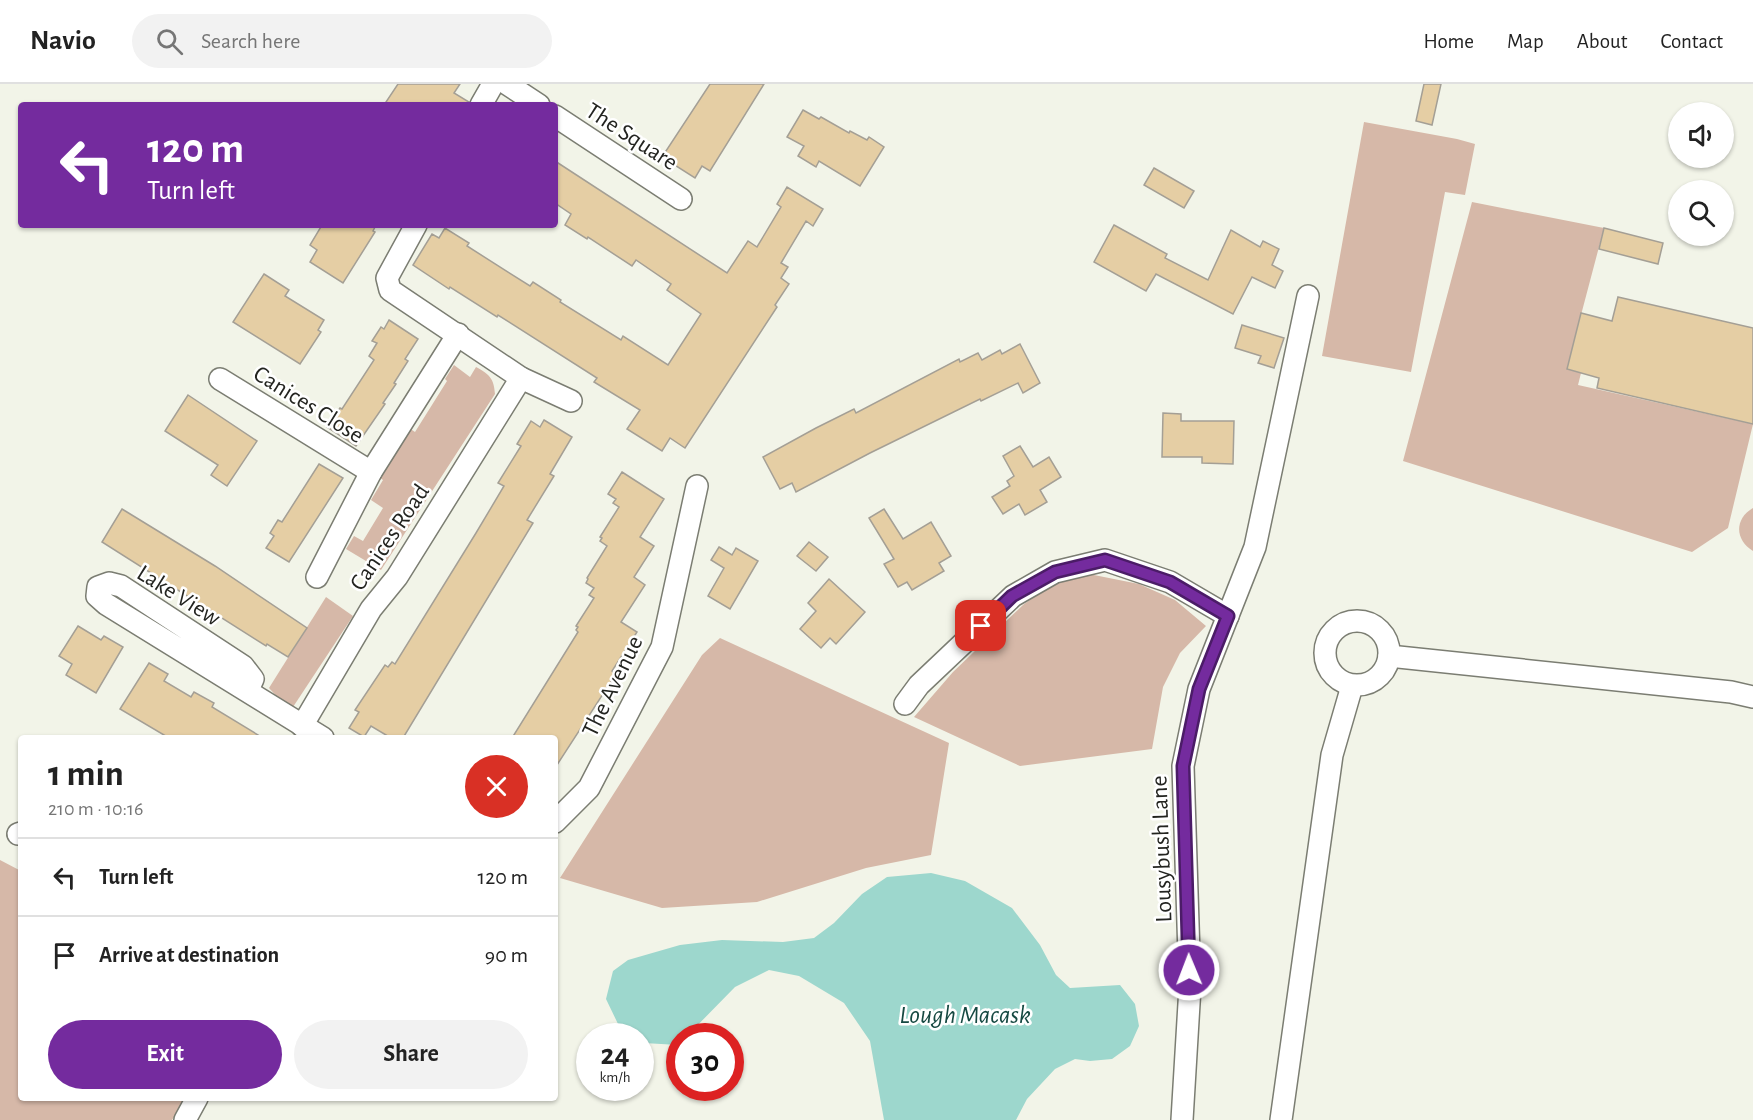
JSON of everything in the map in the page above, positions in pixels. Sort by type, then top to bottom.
[{"type":"street","points":[[483,102],[493,84]]},
{"type":"street","points":[[507,84],[534,102]]},
{"type":"street","name":"The Square","points":[[558,118],[681,199]]},
{"type":"street","points":[[414,228],[387,278],[390,290],[521,378],[571,401]]},
{"type":"street","name":"Lousybush Lane","points":[[1182,1120],[1190,987],[1183,766],[1199,689],[1255,547],[1308,296]]},
{"type":"street","name":"Canices Close","points":[[316,577],[371,472],[458,334]]},
{"type":"street","name":"Canices Road","points":[[302,726],[371,609],[397,577],[521,378]]},
{"type":"street","name":"Canices Close","points":[[220,379],[371,472]]},
{"type":"street","name":"The Avenue","points":[[558,819],[589,788],[662,647],[697,486]]},
{"type":"street","points":[[905,704],[919,685],[1012,596],[1055,572],[1105,560],[1170,582],[1228,616]]},
{"type":"street","name":"Lake View","points":[[248,690],[253,678],[243,666],[121,586],[109,583],[98,587],[97,597],[106,604],[318,735]]},
{"type":"street","points":[[1358,620],[1374,625],[1386,637],[1390,650],[1389,656],[1388,665],[1380,677],[1368,684],[1352,686],[1337,679],[1327,666],[1324,650],[1329,634],[1342,624],[1358,620]]},
{"type":"street","points":[[1389,656],[1731,692],[1753,697]]},
{"type":"street","points":[[1281,1120],[1332,755],[1352,686]]},
{"type":"street","points":[[185,1120],[195,1101]]},
{"type":"shaded area","points":[[1364,122],[1475,144],[1465,195],[1445,192],[1411,372],[1322,356]]},
{"type":"shaded area","points":[[1472,202],[1604,228],[1567,368],[1581,373],[1578,385],[1753,424],[1728,528],[1692,552],[1403,461]]},
{"type":"shaded area","points":[[454,365],[470,377],[476,367],[484,372],[492,380],[495,394],[381,570],[346,549],[354,536],[363,541],[383,508],[371,500],[383,480],[379,477],[409,428],[415,432],[447,381],[445,379]]},
{"type":"shaded area","points":[[1753,508],[1753,551],[1743,541],[1739,529],[1742,518]]},
{"type":"shaded area","points":[[1089,574],[1139,584],[1175,600],[1206,626],[1180,653],[1163,687],[1152,749],[1020,766],[914,717],[953,672],[1024,604],[1058,581]]},
{"type":"shaded area","points":[[326,597],[353,616],[293,707],[280,700],[269,688]]},
{"type":"shaded area","points":[[720,638],[949,743],[931,855],[866,868],[757,902],[662,908],[560,878],[702,655]]},
{"type":"shaded area","points":[[0,860],[18,869],[18,1101],[185,1101],[172,1120],[0,1120]]},
{"type":"water","name":"Lough Macask","points":[[931,873],[965,881],[1012,908],[1040,945],[1056,975],[1070,988],[1120,985],[1135,1004],[1139,1026],[1130,1046],[1112,1059],[1090,1061],[1075,1059],[1055,1069],[1027,1099],[1016,1120],[884,1120],[870,1041],[844,1003],[799,976],[769,970],[735,987],[700,1023],[666,1023],[666,1044],[654,1044],[654,1023],[618,1023],[606,999],[613,971],[628,960],[680,945],[722,940],[783,942],[814,938],[834,923],[862,894],[887,877]]},
{"type":"building","points":[[398,84],[460,84],[454,93],[469,102],[386,102]]},
{"type":"building","points":[[710,84],[764,84],[710,171],[702,166],[695,178],[662,157]]},
{"type":"building","points":[[1424,84],[1441,84],[1432,125],[1416,121]]},
{"type":"building","points":[[803,110],[849,133],[850,131],[867,140],[869,137],[884,147],[860,186],[819,161],[816,167],[798,156],[804,146],[787,137]]},
{"type":"building","points":[[558,163],[727,273],[748,241],[757,247],[781,207],[777,204],[787,187],[823,209],[813,226],[806,221],[781,263],[788,267],[781,278],[789,284],[775,305],[777,307],[685,448],[670,438],[662,451],[627,429],[640,410],[594,382],[597,378],[498,315],[497,317],[450,287],[449,289],[413,265],[432,234],[439,238],[445,228],[469,243],[467,246],[530,286],[533,282],[561,300],[560,302],[621,340],[623,336],[668,365],[701,314],[667,290],[671,284],[636,260],[632,266],[565,225],[571,214],[558,205]]},
{"type":"building","points":[[1154,168],[1194,191],[1184,208],[1144,185]]},
{"type":"building","points":[[1114,225],[1167,254],[1165,258],[1208,280],[1231,230],[1260,247],[1263,241],[1279,249],[1272,265],[1283,271],[1275,288],[1252,277],[1233,314],[1156,274],[1146,291],[1094,262]]},
{"type":"building","points":[[320,228],[374,228],[373,231],[375,232],[343,283],[310,262],[317,250],[310,245]]},
{"type":"building","points":[[1604,228],[1663,243],[1658,264],[1599,249]]},
{"type":"building","points":[[264,274],[289,290],[285,296],[324,320],[318,330],[321,332],[300,364],[233,322]]},
{"type":"building","points":[[1618,297],[1753,328],[1753,424],[1597,388],[1599,378],[1567,369],[1581,313],[1612,321]]},
{"type":"building","points":[[389,320],[418,339],[405,359],[408,361],[383,403],[385,404],[356,446],[327,427],[340,408],[342,409],[374,360],[369,356],[377,343],[372,341],[381,327],[384,329]]},
{"type":"building","points":[[1242,325],[1284,338],[1274,368],[1258,363],[1261,356],[1235,348]]},
{"type":"building","points":[[1020,344],[1040,383],[1023,393],[1018,383],[981,401],[980,399],[796,492],[792,483],[780,489],[763,457],[854,409],[856,413],[959,359],[960,362],[978,353],[982,360],[1000,350],[1002,354]]},
{"type":"building","points":[[188,395],[257,441],[227,486],[211,475],[218,465],[165,431]]},
{"type":"building","points":[[1163,413],[1181,414],[1181,421],[1234,421],[1233,464],[1202,463],[1202,457],[1162,457]]},
{"type":"building","points":[[544,420],[572,437],[550,474],[554,476],[527,520],[533,523],[405,735],[386,735],[371,726],[365,735],[361,735],[349,728],[359,712],[355,710],[385,665],[388,667],[392,662],[395,664],[504,486],[498,483],[521,446],[517,444],[531,421],[540,427]]},
{"type":"building","points":[[1020,446],[1033,467],[1049,457],[1061,477],[1040,490],[1047,502],[1025,515],[1019,504],[1003,514],[992,497],[1010,486],[1007,481],[1014,476],[1003,456]]},
{"type":"building","points":[[319,464],[343,478],[289,562],[266,548],[274,536],[270,533],[278,520],[282,522]]},
{"type":"building","points":[[622,472],[664,499],[640,537],[654,546],[634,577],[645,585],[621,622],[637,632],[612,671],[616,674],[558,763],[558,735],[514,735],[578,632],[576,626],[594,598],[589,595],[594,588],[586,583],[587,578],[607,546],[600,541],[602,538],[600,537],[619,507],[613,503],[616,499],[608,494]]},
{"type":"building","points":[[122,509],[215,566],[307,628],[288,657],[267,644],[266,646],[102,542]]},
{"type":"building","points":[[884,509],[903,539],[931,522],[951,556],[939,563],[944,571],[912,590],[907,582],[898,587],[884,564],[894,559],[869,518]]},
{"type":"building","points":[[809,542],[828,557],[816,571],[797,556]]},
{"type":"building","points":[[719,547],[732,555],[736,548],[758,561],[730,609],[708,596],[724,568],[711,560]]},
{"type":"building","points":[[829,579],[865,612],[836,644],[830,638],[821,648],[800,629],[816,611],[808,603]]},
{"type":"building","points":[[78,626],[101,640],[104,636],[123,647],[96,693],[66,675],[72,664],[59,656]]},
{"type":"building","points":[[149,663],[168,674],[164,681],[191,697],[194,692],[214,703],[212,707],[258,735],[164,735],[120,709]]},
{"type":"route","points":[[981,626],[1012,596],[1055,572],[1105,560],[1170,582],[1228,616],[1199,689],[1183,766],[1189,970]]}]
